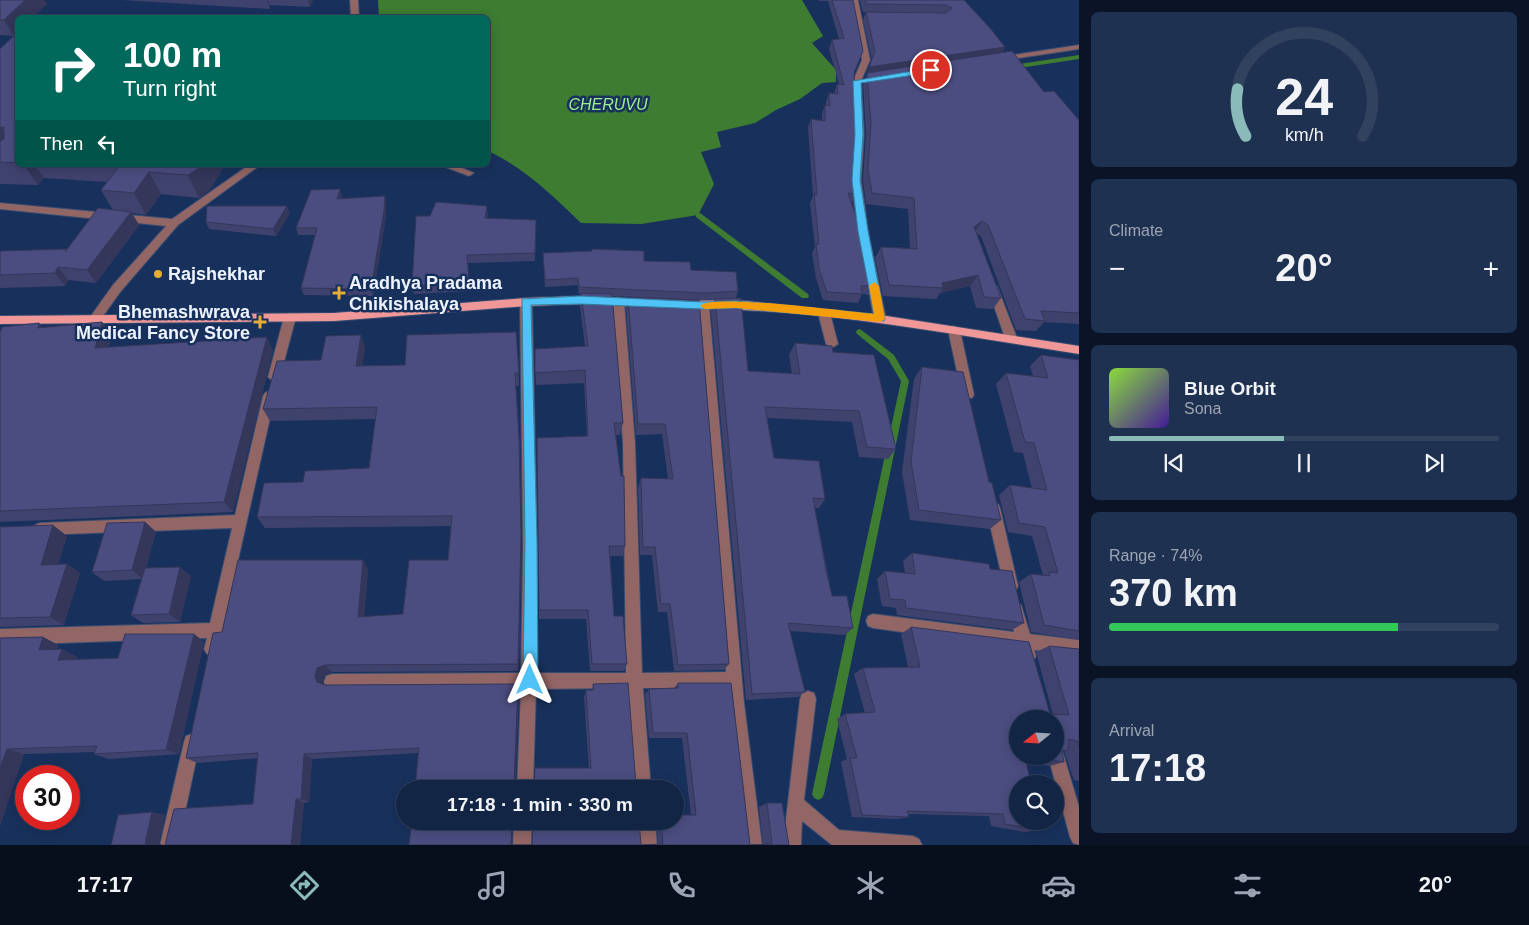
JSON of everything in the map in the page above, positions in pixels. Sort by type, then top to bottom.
[{"type":"main road","points":[[0,320],[334,317],[526,302],[618,301],[656,303]]},
{"type":"main road","points":[[675,304],[703,306],[736,304],[880,319],[1011,338],[1078,352]]},
{"type":"street","points":[[354,0],[356,15]]},
{"type":"street","points":[[854,0],[861,16],[866,60],[862,80],[856,180],[863,231],[880,319]]},
{"type":"street","points":[[992,61],[1079,47]]},
{"type":"street","points":[[94,320],[117,288],[174,223],[252,167]]},
{"type":"street","points":[[452,167],[469,172]]},
{"type":"street","points":[[0,206],[174,223]]},
{"type":"street","points":[[988,274],[1011,338]]},
{"type":"street","points":[[618,301],[629,444],[634,680],[642,780]]},
{"type":"street","points":[[525,780],[530,680],[531,532],[526,302]]},
{"type":"street","points":[[703,306],[735,680],[753,845]]},
{"type":"street","points":[[824,313],[832,344]]},
{"type":"street","points":[[210,659],[259,434],[290,317]]},
{"type":"street","points":[[8,336],[14,321]]},
{"type":"street","points":[[954,330],[971,408]]},
{"type":"street","points":[[990,495],[1030,666]]},
{"type":"street","points":[[29,529],[240,521]]},
{"type":"street","points":[[873,621],[1079,648]]},
{"type":"street","points":[[0,637],[216,630]]},
{"type":"street","points":[[332,682],[735,680]]},
{"type":"street","points":[[792,845],[808,699]]},
{"type":"street","points":[[169,845],[195,728]]},
{"type":"street","points":[[1058,765],[1079,837]]},
{"type":"street","points":[[795,804],[836,838],[856,842],[913,845]]},
{"type":"street","points":[[522,845],[523,830]]},
{"type":"street","points":[[647,830],[648,845]]},
{"type":"water","name":"CHERUVU","points":[[378,0],[802,0],[823,36],[812,43],[836,70],[836,82],[822,83],[800,99],[776,110],[755,123],[717,132],[721,147],[701,152],[714,184],[698,215],[641,224],[581,223],[549,192],[526,174],[490,152],[490,15],[379,15]]},
{"type":"building","points":[[0,0],[25,0],[4,20],[0,20]]},
{"type":"building","points":[[832,0],[853,0],[863,51],[854,73],[856,125],[853,171],[856,194],[848,193],[863,236],[872,286],[861,286],[862,294],[827,292],[819,269],[816,244],[819,244],[814,194],[817,195],[811,119],[825,121],[825,105],[830,106],[829,93],[838,94],[837,84],[844,85],[832,40],[844,38]]},
{"type":"building","points":[[865,0],[964,0],[1005,47],[869,67],[875,51],[866,12],[946,13],[952,8],[946,5],[866,4]]},
{"type":"building","points":[[15,35],[15,163],[0,162],[0,142],[4,139],[4,127],[0,128],[0,49]]},
{"type":"building","points":[[1012,51],[1044,92],[1054,91],[1079,119],[1079,313],[1041,311],[1045,321],[1025,319],[988,225],[982,221],[974,227],[1001,298],[984,297],[978,275],[942,283],[943,288],[889,285],[881,247],[917,249],[914,198],[872,193],[868,169],[871,123],[867,73]]},
{"type":"building","points":[[118,167],[200,167],[188,175],[149,172],[134,193],[101,190]]},
{"type":"building","points":[[340,189],[337,199],[385,196],[371,289],[301,288],[317,228],[296,228],[311,190]]},
{"type":"building","points":[[436,202],[487,206],[485,218],[536,220],[535,253],[467,255],[469,283],[412,286],[416,216],[430,216]]},
{"type":"building","points":[[207,206],[287,206],[273,229],[206,222]]},
{"type":"building","points":[[98,208],[131,212],[87,270],[58,267],[55,273],[0,275],[0,251],[67,249],[65,252]]},
{"type":"building","points":[[592,249],[644,251],[644,261],[690,262],[691,270],[736,272],[738,291],[705,293],[579,287],[578,278],[545,280],[543,253],[592,251]]},
{"type":"building","points":[[581,293],[612,294],[623,423],[614,423],[621,476],[624,476],[625,546],[609,546],[614,616],[623,616],[627,664],[592,664],[588,610],[539,610],[537,438],[588,436],[585,370],[535,373],[535,349],[588,346]]},
{"type":"building","points":[[628,297],[699,300],[729,664],[678,665],[670,604],[661,604],[655,547],[643,547],[641,478],[673,479],[665,424],[638,424]]},
{"type":"building","points":[[741,298],[748,371],[800,374],[795,343],[832,346],[833,352],[874,355],[896,449],[867,447],[859,411],[765,407],[774,458],[819,461],[825,499],[813,498],[826,570],[832,596],[847,596],[853,628],[788,623],[805,692],[752,694],[715,299]]},
{"type":"building","points":[[102,322],[95,348],[267,337],[224,502],[0,511],[0,333],[2,327],[39,323],[38,328]]},
{"type":"building","points":[[516,332],[519,373],[515,373],[519,438],[521,535],[518,664],[325,665],[317,668],[315,676],[317,682],[325,685],[518,684],[514,780],[416,780],[419,748],[304,754],[301,799],[296,799],[291,845],[165,845],[174,809],[253,804],[258,753],[186,758],[213,633],[222,632],[238,560],[363,560],[358,617],[403,614],[409,560],[448,560],[452,516],[257,517],[264,483],[303,482],[305,471],[369,468],[377,407],[263,409],[277,361],[321,360],[326,336],[361,335],[356,366],[405,365],[407,335]]},
{"type":"building","points":[[1041,355],[1079,360],[1079,631],[1044,625],[1031,574],[1050,576],[1049,572],[1058,573],[1045,527],[1019,523],[1010,485],[1047,490],[1034,443],[1025,442],[1006,373],[1048,378]]},
{"type":"building","points":[[922,367],[963,372],[989,482],[992,483],[1001,520],[919,510],[911,461]]},
{"type":"building","points":[[145,522],[132,570],[92,572],[107,523]]},
{"type":"building","points":[[53,525],[41,565],[67,564],[50,617],[0,618],[0,527]]},
{"type":"building","points":[[912,553],[989,564],[990,569],[1012,571],[1024,623],[906,608],[905,600],[890,599],[885,571],[915,574]]},
{"type":"building","points":[[180,567],[169,614],[131,615],[145,568]]},
{"type":"building","points":[[911,627],[1029,642],[1049,710],[1009,710],[1009,765],[1027,765],[1029,775],[1009,775],[1009,825],[1005,824],[1003,814],[907,811],[909,817],[862,815],[850,758],[857,758],[845,714],[875,712],[863,668],[920,667]]},
{"type":"building","points":[[125,634],[194,634],[166,750],[94,754],[97,746],[7,749],[0,768],[0,638],[43,637],[39,650],[62,649],[58,660],[118,658]]},
{"type":"building","points":[[1049,646],[1079,649],[1079,746],[1077,741],[1069,739],[1068,750],[1064,751],[1064,715],[1069,715]]},
{"type":"building","points":[[628,683],[636,780],[534,780],[535,768],[591,768],[586,690],[594,690],[593,684]]},
{"type":"building","points":[[678,683],[731,683],[750,845],[641,845],[663,844],[662,830],[684,830],[684,815],[696,815],[687,733],[653,733],[649,689],[678,688]]},
{"type":"building","points":[[767,803],[782,803],[789,845],[750,845],[772,844]]},
{"type":"building","points":[[152,812],[145,844],[162,845],[111,845],[118,815]]},
{"type":"building","points":[[411,830],[512,830],[511,845],[409,845]]},
{"type":"building","points":[[533,830],[640,830],[641,845],[532,845]]},
{"type":"waterway","points":[[1012,67],[1079,57]]},
{"type":"waterway","points":[[698,215],[805,296]]},
{"type":"waterway","points":[[818,794],[905,381],[891,357],[860,332]]},
{"type":"slow traffic","points":[[705,306],[736,304],[880,319],[874,286]]},
{"type":"place","name":"Rajshekhar","points":[[158,274]]},
{"type":"place","name":"Aradhya Pradama Chikishalaya","points":[[339,293]]},
{"type":"place","name":"Bhemashwrava Medical Fancy Store","points":[[260,322]]},
{"type":"route","points":[[530,680],[531,542],[526,302],[581,300],[703,306],[736,304],[880,319],[863,231],[856,180],[859,134],[857,81],[931,70]]}]
